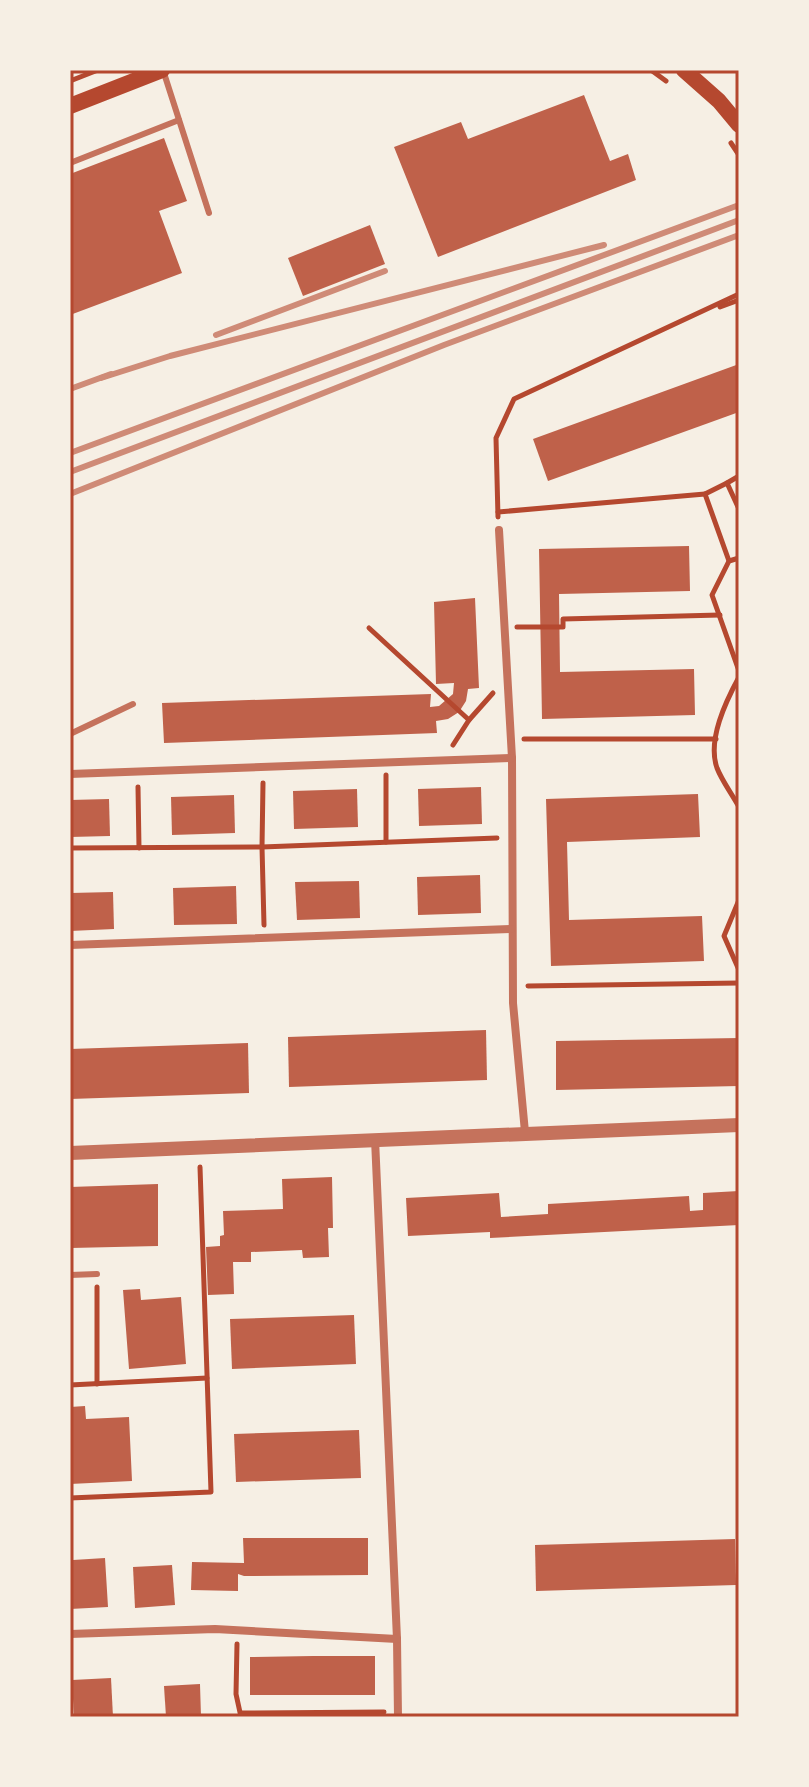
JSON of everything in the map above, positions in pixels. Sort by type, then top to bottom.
[{"type":"main road","points":[[70,106],[162,70]]},
{"type":"main road","points":[[684,70],[719,101],[739,125]]},
{"type":"street","points":[[499,530],[512,758],[513,987],[525,1132]]},
{"type":"street","points":[[70,774],[512,758]]},
{"type":"street","points":[[70,945],[511,929]]},
{"type":"street","points":[[70,1153],[739,1125]]},
{"type":"street","points":[[375,1139],[398,1715]]},
{"type":"street","points":[[70,1634],[237,1631],[397,1639]]},
{"type":"lane","points":[[162,70],[209,213]]},
{"type":"lane","points":[[70,163],[179,120]]},
{"type":"lane","points":[[70,734],[133,704]]},
{"type":"lane","points":[[70,1275],[97,1274]]},
{"type":"path","points":[[70,81],[98,70]]},
{"type":"path","points":[[499,530],[496,438],[514,399],[739,294]]},
{"type":"path","points":[[700,313],[739,300]]},
{"type":"path","points":[[498,512],[705,494],[739,476]]},
{"type":"path","points":[[727,483],[739,509]]},
{"type":"path","points":[[705,494],[729,561],[712,595],[739,674],[722,709],[716,739],[716,766],[739,807]]},
{"type":"path","points":[[729,561],[739,558]]},
{"type":"path","points":[[504,627],[563,627],[563,619],[720,615]]},
{"type":"path","points":[[369,628],[469,720]]},
{"type":"path","points":[[442,760],[469,720],[507,677]]},
{"type":"path","points":[[511,739],[716,739]]},
{"type":"path","points":[[385,762],[386,842]]},
{"type":"path","points":[[264,766],[264,936]]},
{"type":"path","points":[[137,770],[139,848]]},
{"type":"path","points":[[70,848],[262,847],[511,837]]},
{"type":"path","points":[[739,898],[724,936],[739,970]]},
{"type":"path","points":[[513,987],[739,983]]},
{"type":"path","points":[[70,1498],[211,1492],[200,1167]]},
{"type":"path","points":[[97,1274],[97,1384]]},
{"type":"path","points":[[70,1385],[207,1378]]},
{"type":"path","points":[[237,1631],[236,1694],[241,1715],[398,1715]]},
{"type":"building","points":[[584,95],[610,161],[628,154],[636,180],[438,257],[394,147],[461,122],[468,139]]},
{"type":"building","points":[[164,138],[187,201],[159,211],[182,273],[70,315],[70,174]]},
{"type":"building","points":[[370,225],[385,264],[303,296],[288,258]]},
{"type":"building","points":[[739,364],[739,412],[548,481],[533,439]]},
{"type":"building","points":[[689,546],[690,591],[559,594],[560,672],[694,669],[695,715],[542,719],[539,549]]},
{"type":"building","points":[[475,598],[479,688],[468,689],[466,701],[459,712],[448,719],[436,721],[437,733],[164,743],[162,703],[431,694],[430,707],[439,706],[453,694],[454,683],[436,684],[434,602]]},
{"type":"building","points":[[481,787],[482,824],[419,826],[418,789]]},
{"type":"building","points":[[357,789],[358,827],[294,829],[293,791]]},
{"type":"building","points":[[698,794],[700,837],[567,842],[569,920],[702,916],[704,961],[551,966],[546,799]]},
{"type":"building","points":[[234,795],[235,833],[172,835],[171,797]]},
{"type":"building","points":[[109,799],[110,836],[70,837],[70,800]]},
{"type":"building","points":[[480,875],[481,913],[418,915],[417,877]]},
{"type":"building","points":[[359,881],[360,918],[297,920],[295,882]]},
{"type":"building","points":[[236,886],[237,924],[174,925],[173,888]]},
{"type":"building","points":[[113,892],[114,929],[70,931],[70,893]]},
{"type":"building","points":[[486,1030],[487,1080],[289,1087],[288,1037]]},
{"type":"building","points":[[739,1038],[739,1086],[556,1090],[556,1041]]},
{"type":"building","points":[[248,1043],[249,1093],[70,1099],[70,1049]]},
{"type":"building","points":[[332,1177],[333,1228],[328,1228],[329,1257],[303,1258],[302,1250],[251,1252],[251,1262],[233,1262],[234,1294],[208,1295],[206,1247],[220,1246],[220,1236],[224,1235],[223,1211],[283,1209],[282,1179]]},
{"type":"building","points":[[158,1184],[158,1246],[71,1248],[70,1187]]},
{"type":"building","points":[[739,1191],[739,1225],[490,1238],[490,1232],[408,1236],[406,1198],[499,1193],[501,1217],[548,1214],[548,1204],[689,1196],[690,1211],[703,1210],[703,1193]]},
{"type":"building","points":[[140,1289],[141,1300],[181,1297],[186,1364],[129,1369],[123,1290]]},
{"type":"building","points":[[354,1315],[356,1364],[232,1369],[230,1319]]},
{"type":"building","points":[[85,1406],[86,1419],[129,1417],[132,1481],[70,1484],[70,1407]]},
{"type":"building","points":[[359,1430],[361,1478],[236,1482],[234,1434]]},
{"type":"building","points":[[243,1538],[368,1538],[368,1575],[238,1574],[238,1591],[191,1590],[192,1562],[244,1563]]},
{"type":"building","points":[[735,1539],[736,1585],[536,1591],[535,1545]]},
{"type":"building","points":[[72,1547],[73,1560],[105,1558],[108,1607],[70,1609]]},
{"type":"building","points":[[172,1565],[175,1605],[135,1608],[133,1567]]},
{"type":"building","points":[[375,1656],[375,1695],[250,1695],[250,1657]]},
{"type":"building","points":[[111,1678],[113,1717],[74,1717],[72,1680]]},
{"type":"building","points":[[200,1684],[201,1717],[166,1717],[164,1686]]},
{"type":"railway","points":[[70,453],[739,205]]},
{"type":"railway","points":[[70,472],[739,220]]},
{"type":"railway","points":[[70,494],[444,345],[739,235]]},
{"type":"railway","points":[[101,378],[170,356],[604,245]]},
{"type":"railway","points":[[216,335],[385,271]]},
{"type":"railway","points":[[70,389],[111,374]]}]
